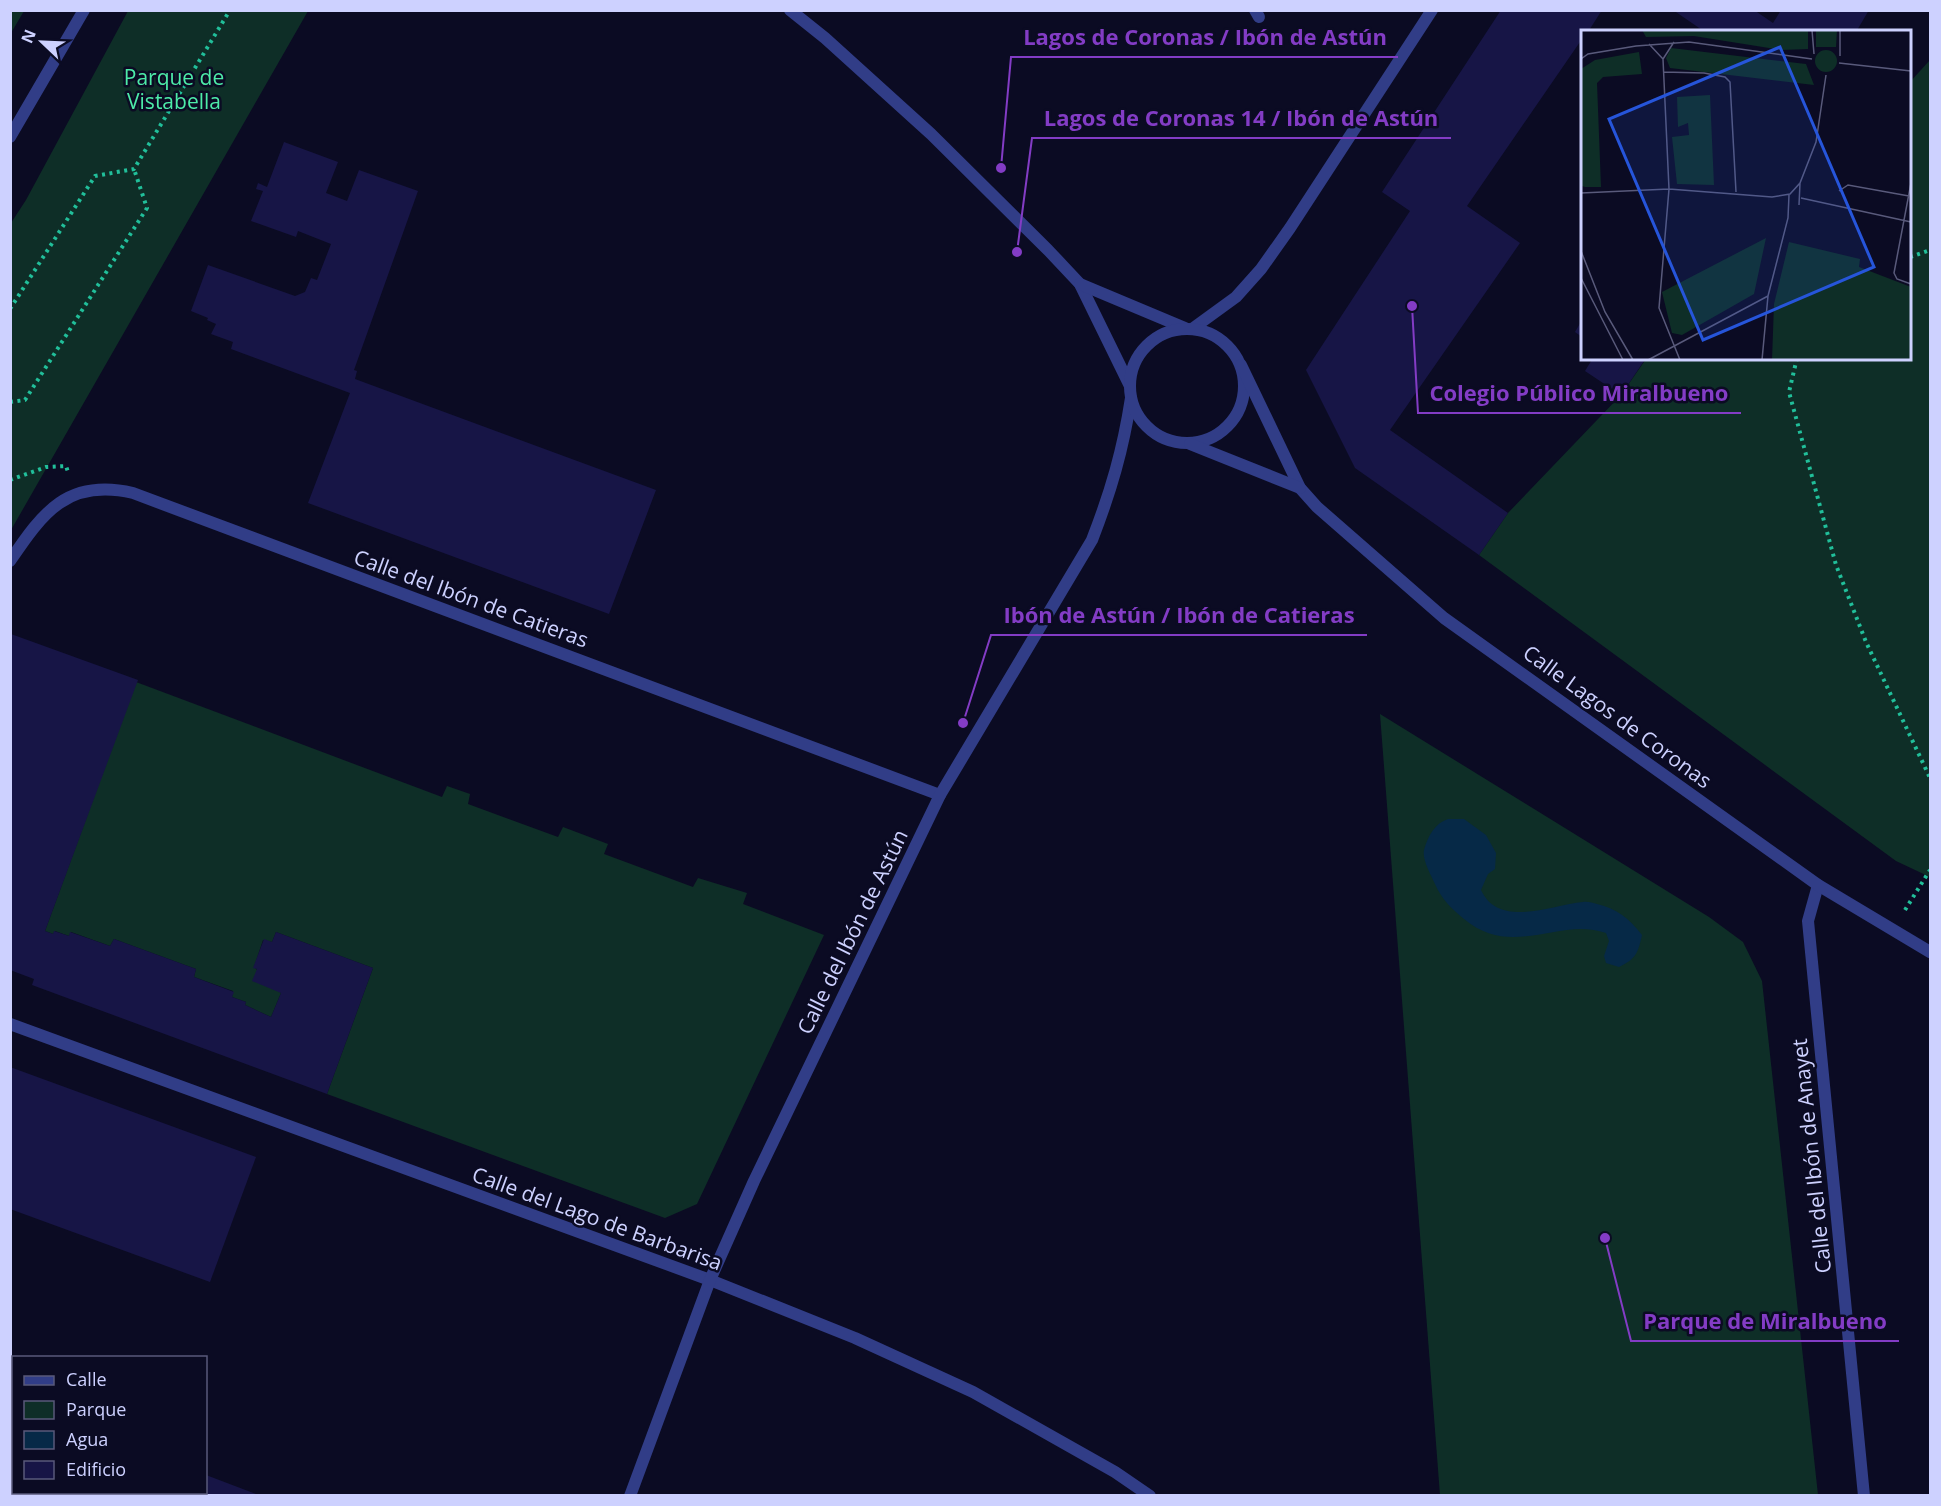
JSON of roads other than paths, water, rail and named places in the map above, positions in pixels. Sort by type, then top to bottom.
[{"type":"street","points":[[10,137],[84,10]]},
{"type":"street","points":[[790,10],[825,38],[931,134],[1080,284],[1130,392],[1136,413],[1146,426],[1159,437],[1190,444],[1206,441],[1220,434],[1231,424],[1244,395],[1245,380],[1241,365],[1233,351],[1222,339],[1080,284]]},
{"type":"street","points":[[1130,392],[1133,368],[1141,352],[1153,340],[1168,332],[1189,328],[1236,297],[1261,269],[1432,10]]},
{"type":"street","name":"Calle Lagos de Coronas","points":[[1241,365],[1300,488],[1317,507],[1444,618],[1818,885],[1930,952]]},
{"type":"street","name":"Calle del Ibón de Astún","points":[[630,1496],[710,1280],[754,1181],[940,795],[1092,540],[1109,496],[1126,433],[1130,392]]},
{"type":"street","name":"Calle Lagos de Coronas","points":[[1190,444],[1300,488]]},
{"type":"street","name":"Calle del Ibón de Catieras","points":[[10,561],[47,512],[63,500],[75,494],[104,488],[133,493],[940,795]]},
{"type":"street","name":"Calle del Ibón de Anayet","points":[[1818,885],[1808,921],[1864,1496]]},
{"type":"street","name":"Calle del Lago de Barbarisa","points":[[10,1024],[710,1280],[855,1338],[973,1392],[1115,1472],[1150,1496]]},
{"type":"water","points":[[1448,819],[1464,819],[1486,835],[1496,853],[1495,869],[1488,874],[1481,890],[1489,902],[1500,909],[1513,912],[1527,912],[1585,902],[1604,906],[1622,915],[1642,935],[1635,955],[1619,967],[1606,963],[1604,956],[1609,941],[1606,933],[1588,929],[1571,929],[1518,937],[1500,936],[1482,931],[1464,919],[1441,895],[1424,858],[1424,850],[1430,835],[1439,824]]},
{"type":"place","name":"Lagos de Coronas / Ibón de Astún","points":[[1001,168]]},
{"type":"place","name":"Lagos de Coronas 14 / Ibón de Astún","points":[[1017,252]]},
{"type":"place","name":"Colegio Público Miralbueno","points":[[1412,306]]},
{"type":"place","name":"Ibón de Astún / Ibón de Catieras","points":[[963,723]]},
{"type":"place","name":"Parque de Miralbueno","points":[[1605,1238]]},
{"type":"park label","name":"Parque de Vistabella","points":[[174,90]]}]
